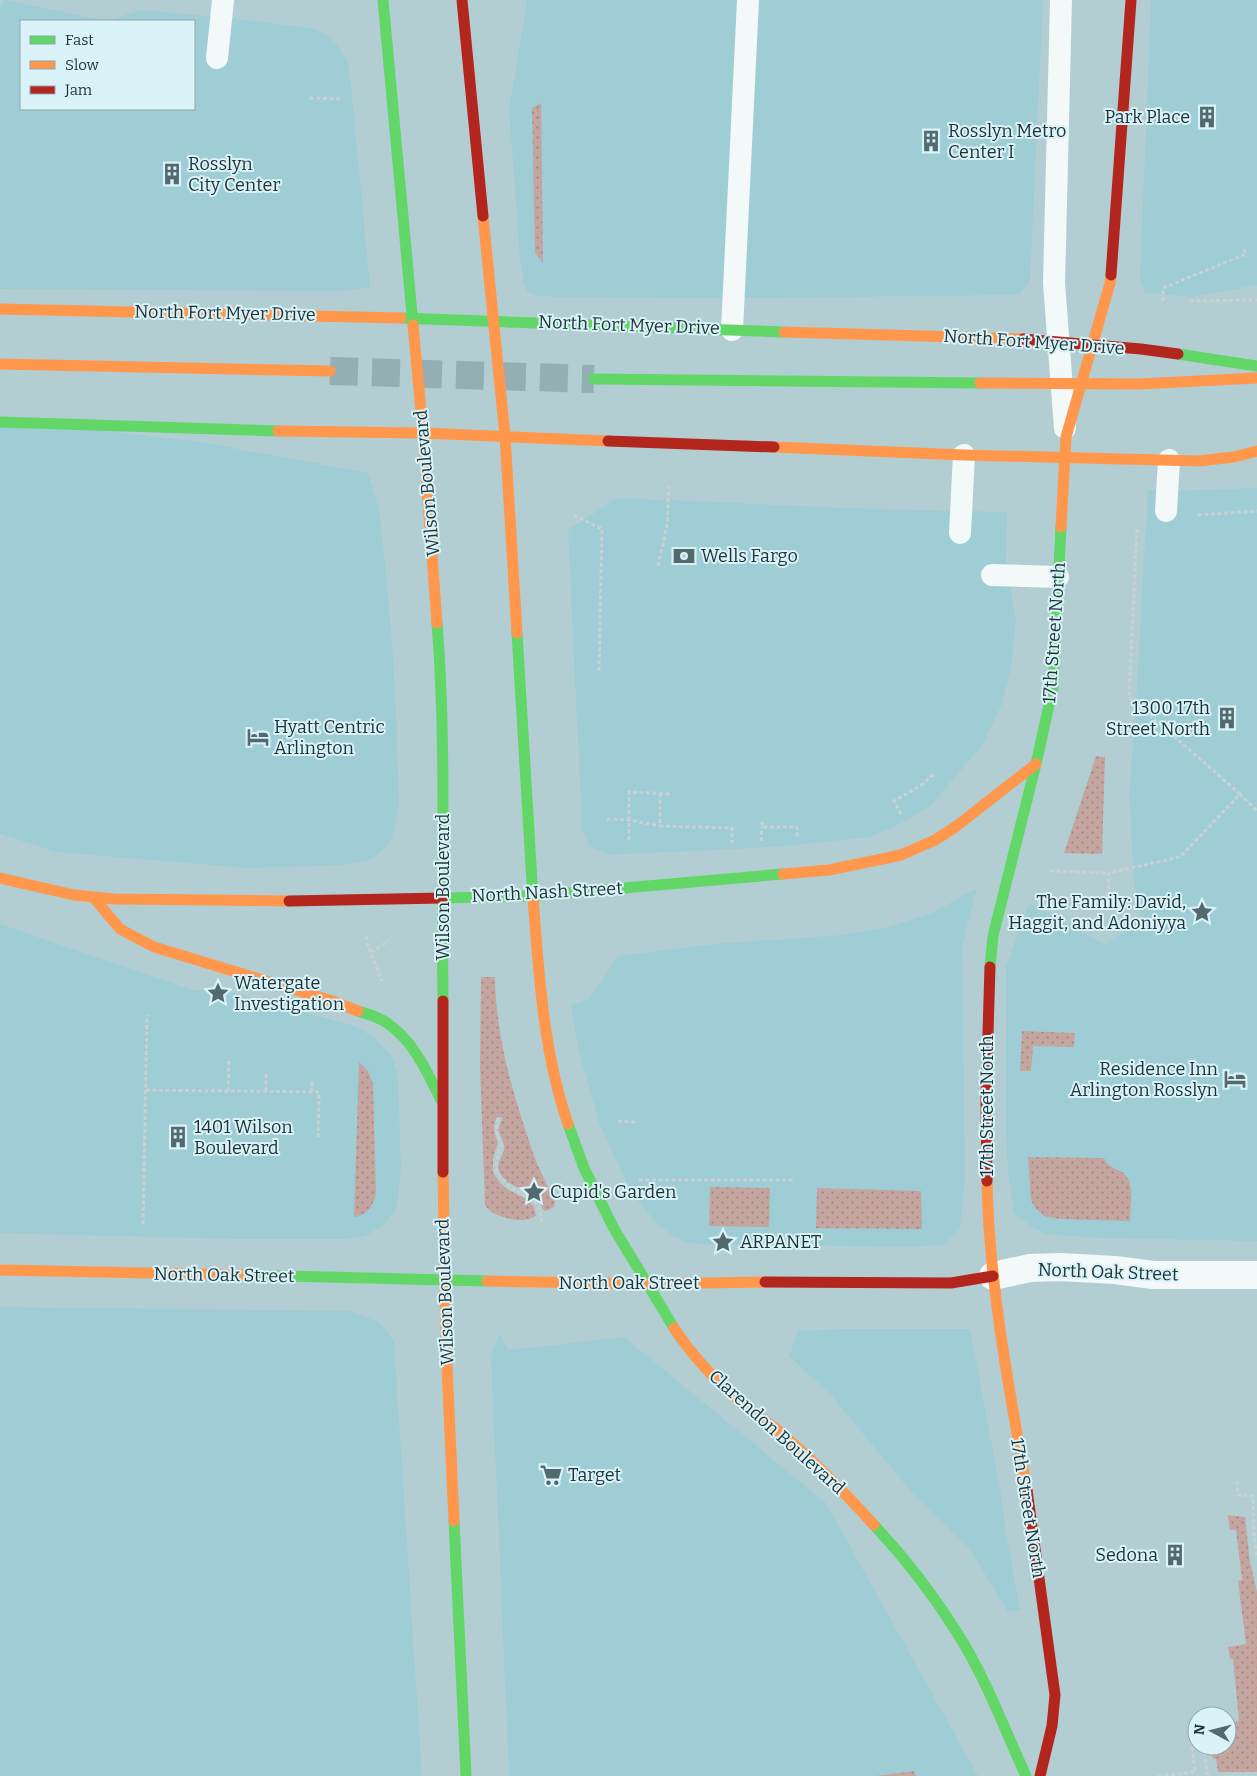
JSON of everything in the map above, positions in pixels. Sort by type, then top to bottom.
[{"type":"main road","name":"Wilson Boulevard","points":[[383,0],[423,433],[441,672],[444,832],[442,1220],[466,1776]]},
{"type":"main road","points":[[462,0],[505,436],[533,896]]},
{"type":"main road","name":"17th Street North","points":[[1040,1776],[1053,1722],[1055,1694],[1030,1504],[1009,1390],[993,1276],[988,1210],[986,1099],[990,952],[1053,687],[1066,437],[1110,283],[1132,0]]},
{"type":"main road","name":"North Fort Myer Drive","points":[[0,309],[494,320],[732,330],[1007,338],[1141,349],[1257,366]]},
{"type":"main road","points":[[0,364],[330,371]]},
{"type":"main road","name":"North Fort Myer Drive","points":[[594,379],[1140,384],[1257,378]]},
{"type":"main road","points":[[0,422],[334,433],[423,433],[1199,461],[1234,457],[1257,451]]},
{"type":"main road","name":"North Nash Street","points":[[0,878],[94,898],[263,901],[533,896],[829,870],[901,855],[918,849],[944,835],[1036,764]]},
{"type":"main road","name":"Clarendon Boulevard","points":[[533,896],[545,1034],[560,1100],[588,1177],[613,1227],[682,1340],[711,1374],[746,1407],[781,1433],[837,1484],[882,1533],[921,1580],[957,1632],[985,1685],[1026,1776]]},
{"type":"main road","points":[[94,898],[120,929],[154,947],[332,1001],[387,1023],[400,1033],[421,1060],[444,1108]]},
{"type":"main road","name":"North Oak Street","points":[[0,1270],[647,1284],[786,1282],[951,1283],[993,1276]]},
{"type":"street","name":"North Oak Street","points":[[993,1276],[1030,1268],[1060,1267],[1115,1270],[1153,1275],[1257,1274]]},
{"type":"lane","points":[[217,58],[223,0]]},
{"type":"lane","points":[[732,330],[748,0]]},
{"type":"lane","points":[[1061,0],[1054,283],[1066,437]]},
{"type":"lane","points":[[960,533],[964,454]]},
{"type":"lane","points":[[1166,511],[1169,460]]},
{"type":"lane","points":[[992,575],[1058,578]]},
{"type":"path","points":[[310,98],[341,99]]},
{"type":"path","points":[[1163,301],[1164,288],[1246,254],[1243,248]]},
{"type":"path","points":[[1190,301],[1257,300]]},
{"type":"path","points":[[658,566],[667,526],[670,486]]},
{"type":"path","points":[[1198,515],[1257,511]]},
{"type":"path","points":[[574,515],[602,528],[599,671]]},
{"type":"path","points":[[1138,528],[1128,697],[1257,811]]},
{"type":"path","points":[[901,814],[894,801],[920,786],[935,773]]},
{"type":"path","points":[[629,840],[629,792],[670,794]]},
{"type":"path","points":[[660,793],[660,826]]},
{"type":"path","points":[[1050,871],[1109,872],[1180,857],[1240,794]]},
{"type":"path","points":[[607,819],[629,820],[660,826],[732,828],[732,845]]},
{"type":"path","points":[[761,837],[762,824],[797,827],[796,838]]},
{"type":"path","points":[[1041,897],[1108,900],[1109,872]]},
{"type":"path","points":[[366,936],[382,982]]},
{"type":"path","points":[[370,952],[389,940]]},
{"type":"path","points":[[143,1224],[147,1014]]},
{"type":"path","points":[[228,1091],[229,1058]]},
{"type":"path","points":[[266,1071],[266,1091]]},
{"type":"path","points":[[312,1082],[312,1092]]},
{"type":"path","points":[[146,1090],[319,1092],[318,1140]]},
{"type":"path","points":[[498,1118],[496,1130],[501,1145],[496,1163],[497,1173],[511,1188],[533,1199],[540,1210],[542,1223]]},
{"type":"path","points":[[618,1121],[635,1122]]},
{"type":"path","points":[[639,1180],[794,1180]]},
{"type":"path","points":[[1237,1481],[1238,1495],[1253,1496],[1255,1508],[1254,1536],[1257,1558]]},
{"type":"path","points":[[1158,1776],[1195,1772],[1193,1756]]},
{"type":"path","points":[[1205,1756],[1208,1776]]},
{"type":"shaded area","name":"Rosslyn City Center","points":[[5,0],[102,20],[20,20],[20,110],[195,110],[195,20],[113,20],[142,10],[311,28],[326,34],[336,43],[349,64],[370,287],[343,291],[0,289],[0,7]]},
{"type":"shaded area","points":[[527,0],[1043,0],[1030,280],[1019,295],[744,298],[561,297],[537,296],[527,291],[520,260],[509,109]]},
{"type":"shaded area","name":"Park Place","points":[[1151,0],[1257,0],[1257,285],[1192,297],[1145,293],[1140,279]]},
{"type":"shaded area","points":[[541,103],[543,263],[535,253],[532,108]]},
{"type":"shaded area","points":[[0,420],[196,441],[368,473],[379,509],[384,553],[392,641],[397,733],[399,807],[392,838],[381,852],[371,859],[345,865],[247,868],[56,852],[0,834]]},
{"type":"shaded area","points":[[1257,488],[1257,1241],[1098,1238],[1047,1234],[1035,1229],[1014,1214],[1008,1172],[1006,1135],[1006,967],[1029,903],[1106,945],[1142,919],[1134,882],[1129,793],[1148,490]]},
{"type":"shaded area","points":[[617,498],[871,509],[1007,512],[1006,560],[1016,620],[1012,664],[1001,706],[981,747],[930,806],[900,824],[870,837],[777,847],[608,855],[589,845],[582,828],[568,530]]},
{"type":"shaded area","points":[[1096,756],[1105,757],[1102,854],[1064,853]]},
{"type":"shaded area","points":[[977,888],[962,946],[965,1175],[960,1228],[943,1245],[908,1247],[704,1244],[686,1242],[671,1235],[657,1224],[631,1192],[599,1123],[578,1048],[571,1005],[589,999],[618,956],[714,944],[842,935],[885,928],[932,913]]},
{"type":"shaded area","name":"1401 Wilson Boulevard","points":[[0,924],[195,991],[211,987],[355,1026],[376,1039],[392,1057],[398,1076],[401,1168],[397,1208],[382,1226],[367,1235],[351,1239],[232,1239],[0,1233]]},
{"type":"shaded area","points":[[481,977],[495,977],[502,1045],[512,1088],[533,1153],[555,1202],[554,1207],[545,1211],[537,1197],[511,1184],[502,1177],[498,1165],[504,1146],[498,1130],[502,1119],[497,1117],[494,1130],[498,1142],[493,1159],[493,1173],[502,1185],[528,1200],[534,1207],[536,1215],[525,1220],[509,1219],[501,1216],[485,1205],[480,1067]]},
{"type":"shaded area","points":[[1022,1031],[1075,1033],[1074,1047],[1033,1046],[1031,1071],[1020,1071]]},
{"type":"shaded area","points":[[359,1062],[368,1071],[373,1084],[376,1192],[374,1201],[367,1212],[354,1217]]},
{"type":"shaded area","points":[[1028,1157],[1104,1158],[1109,1165],[1122,1172],[1129,1181],[1131,1188],[1130,1221],[1060,1219],[1044,1216],[1035,1208],[1031,1200]]},
{"type":"shaded area","points":[[710,1187],[770,1188],[769,1227],[709,1226]]},
{"type":"shaded area","points":[[817,1188],[921,1191],[922,1229],[816,1228]]},
{"type":"shaded area","points":[[0,1307],[350,1311],[380,1323],[394,1341],[422,1776],[0,1776]]},
{"type":"shaded area","points":[[838,1329],[970,1329],[1000,1488],[1020,1610],[1008,1612],[970,1549],[913,1494],[832,1396],[789,1356],[798,1331]]},
{"type":"shaded area","points":[[499,1334],[509,1350],[624,1337],[826,1503],[978,1776],[509,1776],[491,1357]]},
{"type":"shaded area","points":[[1228,1515],[1245,1517],[1250,1562],[1257,1592],[1257,1772],[1218,1772],[1216,1759],[1213,1759],[1213,1756],[1237,1756],[1237,1721],[1239,1721],[1233,1659],[1230,1659],[1228,1647],[1246,1644],[1238,1581],[1242,1580],[1236,1530],[1230,1530]]},
{"type":"shaded area","points":[[915,1771],[916,1776],[875,1776]]},
{"type":"tunnel","points":[[330,371],[594,379]]},
{"type":"traffic: fast","points":[[383,0],[413,325]]},
{"type":"traffic: fast","points":[[401,318],[784,332]]},
{"type":"traffic: fast","points":[[1178,354],[1257,366]]},
{"type":"traffic: fast","points":[[594,379],[980,383]]},
{"type":"traffic: fast","points":[[0,422],[278,431]]},
{"type":"traffic: fast","points":[[990,967],[993,936],[1036,764],[1053,687],[1061,527]]},
{"type":"traffic: fast","points":[[437,623],[443,765],[443,1001]]},
{"type":"traffic: fast","points":[[517,633],[533,898]]},
{"type":"traffic: fast","points":[[443,898],[533,896],[783,874]]},
{"type":"traffic: fast","points":[[358,1011],[384,1021],[405,1039],[419,1058],[441,1100]]},
{"type":"traffic: fast","points":[[568,1124],[584,1168],[613,1227],[674,1328]]},
{"type":"traffic: fast","points":[[247,1275],[487,1281]]},
{"type":"traffic: fast","points":[[454,1521],[466,1776]]},
{"type":"traffic: fast","points":[[874,1525],[928,1589],[966,1648],[985,1684],[1026,1776]]},
{"type":"traffic: slow","points":[[483,216],[505,436],[517,633]]},
{"type":"traffic: slow","points":[[1061,527],[1066,437],[1111,275]]},
{"type":"traffic: slow","points":[[0,309],[401,318]]},
{"type":"traffic: slow","points":[[413,325],[437,623]]},
{"type":"traffic: slow","points":[[784,332],[1023,339]]},
{"type":"traffic: slow","points":[[0,364],[330,371]]},
{"type":"traffic: slow","points":[[980,383],[1140,384],[1257,378]]},
{"type":"traffic: slow","points":[[278,431],[423,433],[608,441]]},
{"type":"traffic: slow","points":[[774,447],[964,455],[1199,461],[1234,457],[1257,451]]},
{"type":"traffic: slow","points":[[783,874],[829,870],[901,855],[935,840],[954,828],[1036,764]]},
{"type":"traffic: slow","points":[[0,878],[74,895],[114,899],[289,901]]},
{"type":"traffic: slow","points":[[94,898],[120,929],[154,947],[332,1001],[358,1011]]},
{"type":"traffic: slow","points":[[533,898],[543,1012],[553,1069],[568,1124]]},
{"type":"traffic: slow","points":[[443,1172],[446,1344],[454,1521]]},
{"type":"traffic: slow","points":[[987,1181],[996,1298],[1027,1490]]},
{"type":"traffic: slow","points":[[0,1270],[247,1275]]},
{"type":"traffic: slow","points":[[487,1281],[647,1284],[765,1282]]},
{"type":"traffic: slow","points":[[674,1328],[689,1349],[716,1380],[746,1407],[778,1430],[841,1490],[874,1525]]},
{"type":"traffic: jam","points":[[462,0],[483,216]]},
{"type":"traffic: jam","points":[[1111,275],[1131,0]]},
{"type":"traffic: jam","points":[[1023,339],[1178,354]]},
{"type":"traffic: jam","points":[[608,441],[774,447]]},
{"type":"traffic: jam","points":[[289,901],[443,898]]},
{"type":"traffic: jam","points":[[987,1181],[986,1099],[990,967]]},
{"type":"traffic: jam","points":[[443,1001],[443,1172]]},
{"type":"traffic: jam","points":[[765,1282],[951,1283],[993,1276]]},
{"type":"traffic: jam","points":[[1027,1490],[1055,1695],[1052,1726],[1040,1776]]},
{"type":"place","name":"Park Place","points":[[1207,117]]},
{"type":"place","name":"Rosslyn Metro Center I","points":[[931,141]]},
{"type":"place","name":"Rosslyn City Center","points":[[172,174]]},
{"type":"place","name":"Wells Fargo","points":[[684,556]]},
{"type":"place","name":"1300 17th Street North","points":[[1227,718]]},
{"type":"place","name":"Hyatt Centric Arlington","points":[[258,737]]},
{"type":"place","name":"The Family: David, Haggit, and Adoniyya","points":[[1202,912]]},
{"type":"place","name":"Watergate Investigation","points":[[218,993]]},
{"type":"place","name":"Residence Inn Arlington Rosslyn","points":[[1235,1079]]},
{"type":"place","name":"1401 Wilson Boulevard","points":[[178,1137]]},
{"type":"place","name":"Cupid's Garden","points":[[534,1192]]},
{"type":"place","name":"ARPANET","points":[[723,1242]]},
{"type":"place","name":"Target","points":[[551,1475]]},
{"type":"place","name":"Sedona","points":[[1175,1555]]}]
